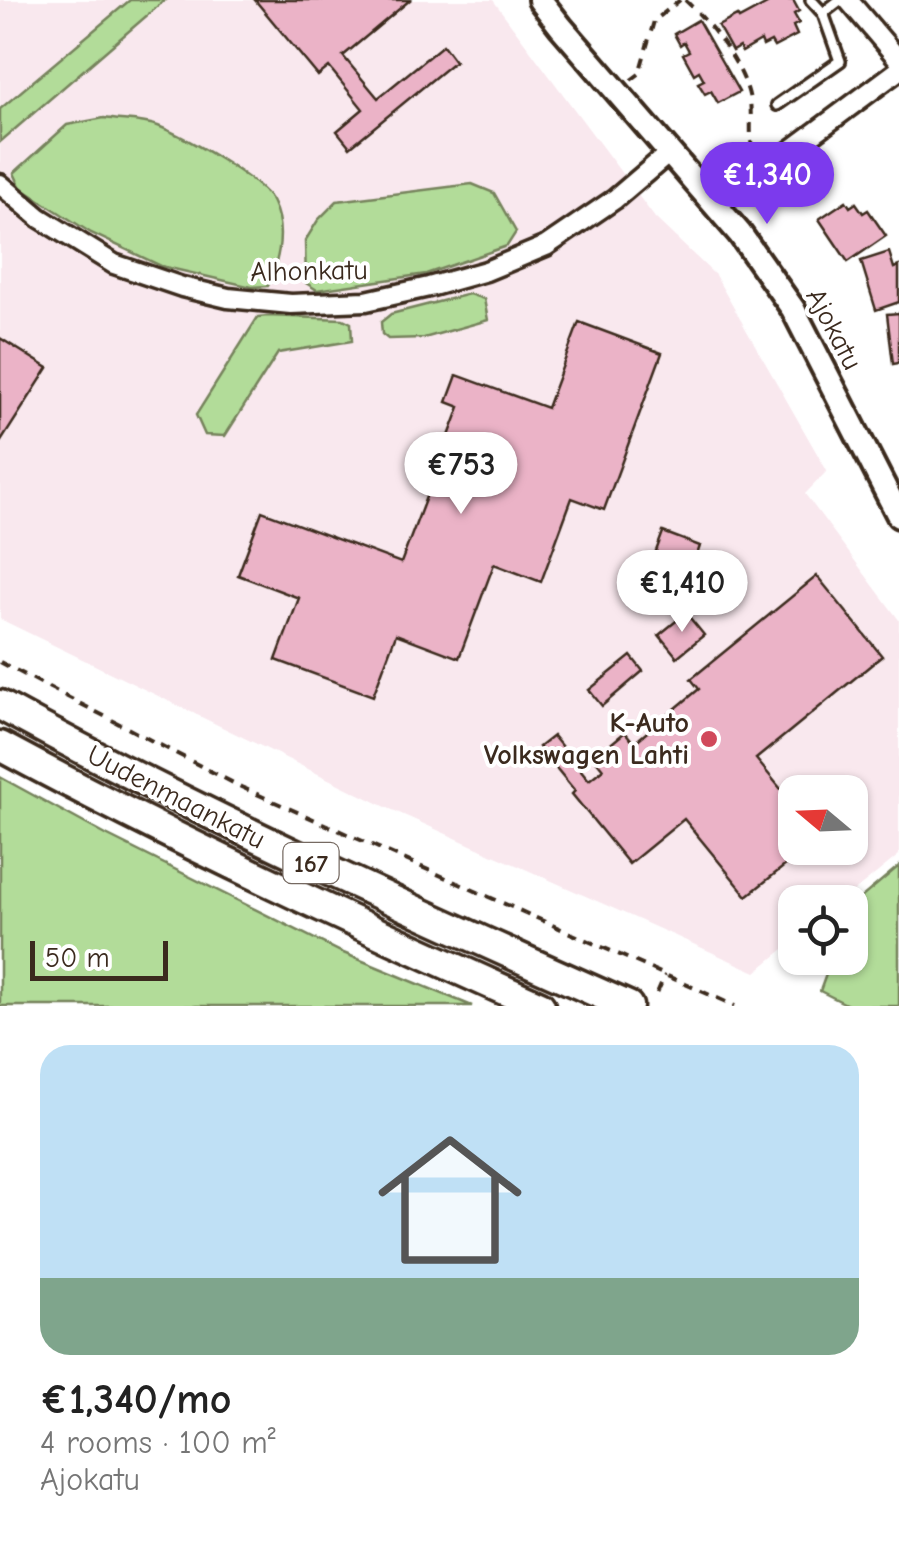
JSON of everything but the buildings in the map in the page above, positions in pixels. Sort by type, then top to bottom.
[{"type":"main road","name":"Uudenmaankatu","points":[[0,705],[275,846],[628,1006]]},
{"type":"main road","name":"Uudenmaankatu","points":[[0,746],[267,882],[540,1006]]},
{"type":"street","name":"Ajokatu","points":[[540,0],[740,234],[793,309],[899,516]]},
{"type":"street","points":[[848,0],[899,60]]},
{"type":"street","points":[[716,206],[899,70]]},
{"type":"street","name":"Alhonkatu","points":[[0,184],[40,218],[114,264],[182,287],[228,298],[291,304],[366,301],[486,271],[546,246],[614,199],[669,153]]},
{"type":"lane","points":[[777,104],[840,61],[822,13],[811,0]]},
{"type":"lane","points":[[822,13],[840,0]]},
{"type":"path","points":[[631,80],[639,74],[654,20],[683,0],[706,19],[741,73],[750,99],[750,143],[761,172]]},
{"type":"path","points":[[0,662],[241,787],[735,1006]]},
{"type":"path","points":[[657,993],[665,975]]},
{"type":"shaded area","points":[[0,0],[493,0],[655,218],[715,275],[827,471],[805,494],[899,620],[899,855],[862,885],[778,885],[778,954],[756,972],[388,808],[0,619]]},
{"type":"green space","points":[[130,0],[165,0],[0,142],[0,109]]},
{"type":"green space","points":[[104,118],[145,123],[170,131],[221,160],[266,193],[277,213],[280,234],[268,286],[252,287],[161,266],[91,233],[21,188],[14,173],[67,125]]},
{"type":"green space","points":[[472,184],[494,193],[516,232],[507,246],[426,274],[317,290],[306,283],[305,241],[337,201]]},
{"type":"green space","points":[[469,294],[484,299],[488,320],[424,338],[388,339],[382,334],[381,322],[391,314]]},
{"type":"green space","points":[[258,317],[343,319],[351,323],[352,341],[278,353],[225,436],[205,435],[196,415]]},
{"type":"green space","points":[[0,777],[106,835],[341,952],[472,1006],[0,1006]]},
{"type":"green space","points":[[899,866],[899,1006],[850,1006],[820,991],[826,975],[868,975],[868,892]]},
{"type":"place","name":"K-Auto Volkswagen Lahti","points":[[709,739]]}]
